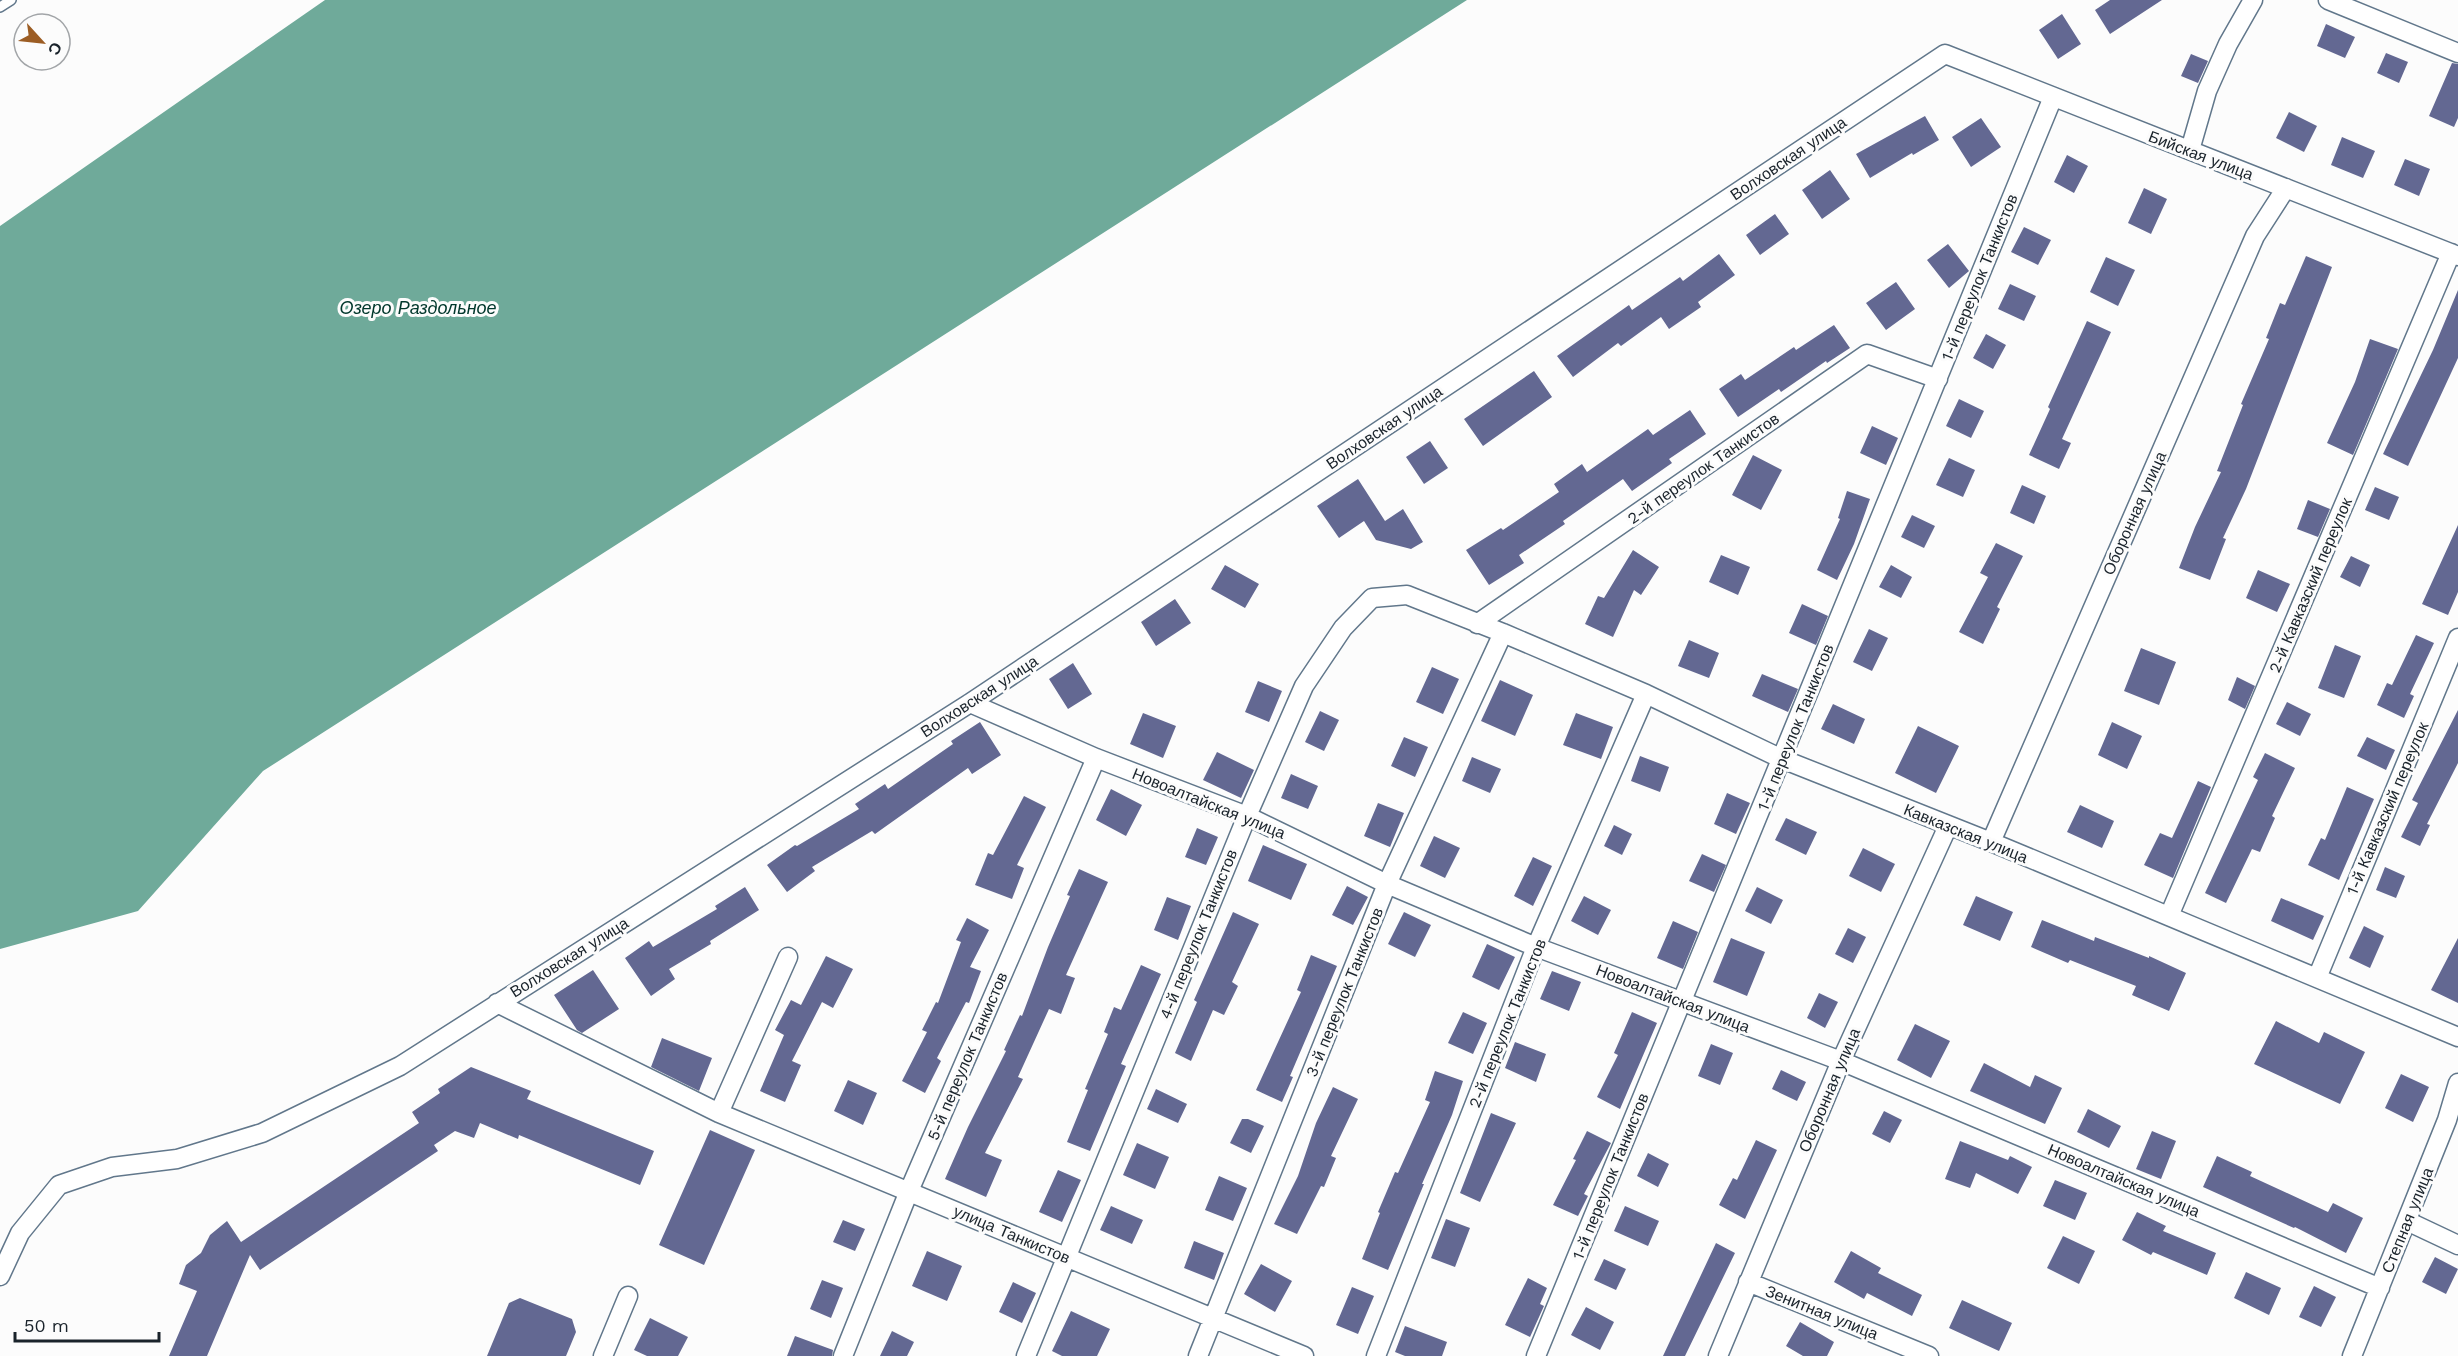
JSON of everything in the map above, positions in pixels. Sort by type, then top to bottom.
[{"type":"street","points":[[2190,150],[2207,91],[2228,44],[2253,0]]},
{"type":"street","points":[[2328,0],[2458,53]]},
{"type":"street","name":"Бийская улица","points":[[1945,54],[2455,254]]},
{"type":"street","name":"Волховская улица","points":[[0,1276],[20,1233],[59,1185],[112,1167],[177,1159],[262,1133],[400,1066],[970,703],[1945,54]]},
{"type":"street","name":"1-й переулок Танкистов","points":[[1536,1356],[2053,97]]},
{"type":"street","name":"Оборонная улица","points":[[1990,842],[2255,236],[2286,188]]},
{"type":"street","name":"2-й Кавказский переулок","points":[[2169,916],[2455,254]]},
{"type":"street","name":"2-й переулок Танкистов","points":[[1477,624],[1868,354],[1938,378]]},
{"type":"street","name":"4-й переулок Танкистов","points":[[1026,1356],[1247,816],[1304,686],[1343,628],[1372,598],[1407,595],[1477,624]]},
{"type":"street","name":"Кавказская улица","points":[[1477,624],[1646,694],[1782,759],[1990,842],[2458,1037]]},
{"type":"street","name":"3-й переулок Танкистов","points":[[1198,1356],[1387,884],[1503,633]]},
{"type":"street","name":"1-й Кавказский переулок","points":[[2317,978],[2458,639]]},
{"type":"street","name":"2-й переулок Танкистов","points":[[1376,1356],[1536,947],[1646,694]]},
{"type":"street","name":"Новоалтайская улица","points":[[970,703],[1096,758],[1247,816],[1387,884],[1536,947],[1841,1061],[2380,1287]]},
{"type":"street","name":"5-й переулок Танкистов","points":[[843,1356],[909,1191],[1096,758]]},
{"type":"street","name":"Оборонная улица","points":[[1718,1356],[1841,1061],[1948,826]]},
{"type":"street","points":[[719,1113],[788,957]]},
{"type":"street","name":"улица Танкистов","points":[[497,1003],[719,1113],[1304,1356]]},
{"type":"street","name":"Степная улица","points":[[2352,1356],[2447,1120],[2458,1083]]},
{"type":"street","points":[[2407,1221],[2458,1245]]},
{"type":"street","name":"Зенитная улица","points":[[1748,1282],[1929,1356]]},
{"type":"street","points":[[603,1356],[628,1296]]},
{"type":"lane","points":[[0,7],[11,0]]},
{"type":"water","name":"Озеро Раздольное","points":[[325,0],[1467,0],[263,771],[138,911],[0,949],[0,226]]},
{"type":"building","points":[[2110,0],[2162,0],[2110,34],[2095,10]]},
{"type":"building","points":[[2062,14],[2081,44],[2058,59],[2039,30]]},
{"type":"building","points":[[2326,24],[2355,37],[2345,58],[2317,46]]},
{"type":"building","points":[[2386,53],[2408,62],[2399,83],[2377,73]]},
{"type":"building","points":[[2191,54],[2208,61],[2198,83],[2181,76]]},
{"type":"building","points":[[2452,63],[2458,64],[2458,118],[2454,127],[2429,116]]},
{"type":"building","points":[[2289,112],[2317,126],[2304,152],[2276,138]]},
{"type":"building","points":[[1925,116],[1939,140],[1870,178],[1856,154]]},
{"type":"building","points":[[1981,118],[2001,147],[1971,167],[1952,137]]},
{"type":"building","points":[[2342,137],[2375,151],[2363,178],[2331,165]]},
{"type":"building","points":[[2067,155],[2088,166],[2074,193],[2054,182]]},
{"type":"building","points":[[2405,159],[2430,169],[2419,196],[2394,185]]},
{"type":"building","points":[[1830,170],[1850,199],[1822,219],[1802,190]]},
{"type":"building","points":[[2144,188],[2167,199],[2151,234],[2128,223]]},
{"type":"building","points":[[1775,214],[1789,234],[1760,255],[1746,235]]},
{"type":"building","points":[[2024,227],[2051,240],[2038,265],[2011,252]]},
{"type":"building","points":[[1948,244],[1969,271],[1949,288],[1927,260]]},
{"type":"building","points":[[1719,254],[1735,275],[1698,302],[1701,307],[1669,329],[1661,317],[1621,346],[1618,343],[1573,377],[1557,356],[1629,305],[1632,310],[1680,277],[1683,281]]},
{"type":"building","points":[[2306,256],[2332,267],[2246,489],[2223,538],[2226,539],[2210,580],[2179,568],[2221,472],[2217,471],[2243,405],[2241,404],[2269,339],[2266,338],[2280,303],[2285,305]]},
{"type":"building","points":[[2106,257],[2135,270],[2118,306],[2090,292]]},
{"type":"building","points":[[1896,282],[1915,309],[1886,330],[1866,303]]},
{"type":"building","points":[[2010,284],[2036,296],[2024,321],[1998,309]]},
{"type":"building","points":[[2458,290],[2458,358],[2408,466],[2383,454],[2433,350]]},
{"type":"building","points":[[2087,321],[2111,332],[2062,439],[2071,443],[2059,469],[2029,455]]},
{"type":"building","points":[[1834,325],[1850,348],[1827,363],[1826,361],[1781,392],[1779,389],[1738,417],[1719,389],[1741,374],[1745,380],[1794,347],[1796,350]]},
{"type":"building","points":[[1986,334],[2006,345],[1993,369],[1973,358]]},
{"type":"building","points":[[2370,339],[2398,349],[2353,455],[2327,443],[2355,382]]},
{"type":"building","points":[[1534,371],[1552,397],[1483,446],[1464,419]]},
{"type":"building","points":[[1959,399],[1984,411],[1971,438],[1946,426]]},
{"type":"building","points":[[1690,410],[1706,434],[1669,459],[1672,463],[1632,491],[1623,479],[1563,521],[1565,524],[1519,555],[1524,563],[1489,585],[1466,550],[1501,528],[1503,530],[1559,492],[1554,484],[1582,464],[1587,472],[1648,429],[1653,435]]},
{"type":"building","points":[[1872,426],[1898,438],[1886,465],[1860,453]]},
{"type":"building","points":[[1430,441],[1448,468],[1424,484],[1406,457]]},
{"type":"building","points":[[1753,455],[1782,470],[1761,510],[1732,495]]},
{"type":"building","points":[[1949,458],[1975,470],[1963,497],[1936,485]]},
{"type":"building","points":[[1358,479],[1385,521],[1403,509],[1423,542],[1411,549],[1376,540],[1364,521],[1339,538],[1317,506]]},
{"type":"building","points":[[2022,485],[2046,496],[2034,524],[2010,513]]},
{"type":"building","points":[[2375,487],[2399,497],[2389,520],[2365,510]]},
{"type":"building","points":[[1847,491],[1870,499],[1854,544],[1837,580],[1817,570],[1840,519],[1838,518]]},
{"type":"building","points":[[2308,500],[2330,509],[2318,537],[2297,529]]},
{"type":"building","points":[[1912,515],[1935,526],[1924,548],[1901,537]]},
{"type":"building","points":[[2458,525],[2458,592],[2448,615],[2422,604]]},
{"type":"building","points":[[1996,543],[2023,556],[1997,607],[2000,609],[1983,644],[1959,632],[1988,577],[1980,573]]},
{"type":"building","points":[[1633,550],[1659,567],[1641,595],[1634,590],[1613,637],[1585,624],[1598,596],[1604,598]]},
{"type":"building","points":[[1721,555],[1750,567],[1738,595],[1709,582]]},
{"type":"building","points":[[2351,556],[2370,565],[2360,587],[2340,577]]},
{"type":"building","points":[[1225,565],[1259,584],[1245,608],[1211,589]]},
{"type":"building","points":[[1891,565],[1912,577],[1901,598],[1879,587]]},
{"type":"building","points":[[2258,570],[2290,584],[2277,612],[2246,598]]},
{"type":"building","points":[[1175,599],[1191,623],[1156,646],[1141,622]]},
{"type":"building","points":[[1802,604],[1828,616],[1816,645],[1789,633]]},
{"type":"building","points":[[1869,629],[1888,638],[1872,671],[1853,662]]},
{"type":"building","points":[[2416,635],[2434,643],[2410,694],[2414,696],[2404,718],[2377,705],[2387,683],[2392,685]]},
{"type":"building","points":[[1689,640],[1719,653],[1709,678],[1678,666]]},
{"type":"building","points":[[2335,645],[2361,656],[2344,698],[2318,688]]},
{"type":"building","points":[[2141,648],[2176,662],[2159,705],[2124,691]]},
{"type":"building","points":[[1073,663],[1092,694],[1068,709],[1049,679]]},
{"type":"building","points":[[1432,667],[1459,679],[1443,714],[1416,702]]},
{"type":"building","points":[[1762,674],[1798,689],[1788,712],[1752,696]]},
{"type":"building","points":[[2237,677],[2255,686],[2245,709],[2228,700]]},
{"type":"building","points":[[1500,680],[1533,695],[1515,736],[1481,721]]},
{"type":"building","points":[[1258,681],[1282,691],[1269,722],[1245,712]]},
{"type":"building","points":[[2287,702],[2311,714],[2300,736],[2276,724]]},
{"type":"building","points":[[1833,704],[1865,719],[1854,744],[1821,729]]},
{"type":"building","points":[[2458,710],[2458,763],[2427,824],[2430,825],[2420,846],[2401,837],[2418,803],[2412,800]]},
{"type":"building","points":[[1320,711],[1339,720],[1324,751],[1305,742]]},
{"type":"building","points":[[1143,713],[1176,726],[1163,758],[1130,744]]},
{"type":"building","points":[[1576,713],[1613,727],[1601,759],[1563,745]]},
{"type":"building","points":[[980,722],[1001,755],[972,774],[968,768],[875,834],[872,831],[812,867],[815,871],[787,892],[767,865],[795,845],[797,846],[859,809],[855,804],[885,784],[888,789],[953,744],[951,741]]},
{"type":"building","points":[[2112,722],[2142,736],[2127,769],[2098,755]]},
{"type":"building","points":[[1918,726],[1959,746],[1936,793],[1895,773]]},
{"type":"building","points":[[1404,737],[1428,747],[1415,777],[1391,766]]},
{"type":"building","points":[[2367,737],[2395,750],[2386,770],[2357,756]]},
{"type":"building","points":[[1217,752],[1254,770],[1241,798],[1203,780]]},
{"type":"building","points":[[2265,753],[2295,768],[2272,816],[2275,818],[2260,852],[2252,849],[2226,903],[2205,893],[2258,780],[2253,777]]},
{"type":"building","points":[[1640,756],[1669,767],[1660,792],[1631,781]]},
{"type":"building","points":[[1472,757],[1501,769],[1490,793],[1462,781]]},
{"type":"building","points":[[1291,774],[1318,786],[1308,809],[1281,798]]},
{"type":"building","points":[[2198,781],[2211,787],[2173,878],[2144,865],[2160,833],[2172,838]]},
{"type":"building","points":[[2347,787],[2374,799],[2339,880],[2308,865],[2321,838],[2325,840]]},
{"type":"building","points":[[1111,789],[1142,805],[1126,836],[1096,820]]},
{"type":"building","points":[[1727,793],[1750,803],[1736,834],[1714,824]]},
{"type":"building","points":[[1024,796],[1046,807],[1017,865],[1024,868],[1012,899],[975,885],[988,853],[993,855]]},
{"type":"building","points":[[1378,803],[1404,813],[1390,847],[1364,836]]},
{"type":"building","points":[[2080,805],[2114,821],[2102,848],[2067,832]]},
{"type":"building","points":[[1786,818],[1817,832],[1806,855],[1775,840]]},
{"type":"building","points":[[1614,825],[1632,834],[1622,855],[1604,846]]},
{"type":"building","points":[[1197,828],[1218,837],[1206,865],[1185,857]]},
{"type":"building","points":[[1434,836],[1460,848],[1445,878],[1420,866]]},
{"type":"building","points":[[1263,845],[1307,864],[1291,900],[1248,881]]},
{"type":"building","points":[[1863,848],[1895,864],[1881,892],[1849,876]]},
{"type":"building","points":[[1702,854],[1726,865],[1714,892],[1689,881]]},
{"type":"building","points":[[1533,857],[1552,866],[1533,906],[1514,896]]},
{"type":"building","points":[[2385,867],[2405,876],[2396,898],[2376,890]]},
{"type":"building","points":[[1079,869],[1108,882],[1066,975],[1075,978],[1061,1014],[1049,1009],[1018,1077],[1023,1079],[985,1153],[1002,1160],[986,1197],[945,1179],[1006,1051],[1004,1050],[1020,1015],[1022,1016]]},
{"type":"building","points":[[1347,886],[1368,897],[1353,925],[1332,915]]},
{"type":"building","points":[[745,887],[759,910],[710,941],[711,944],[669,969],[675,979],[651,996],[625,958],[649,941],[653,947],[717,909],[715,906]]},
{"type":"building","points":[[1757,887],[1783,900],[1771,924],[1745,911]]},
{"type":"building","points":[[1584,896],[1611,910],[1598,935],[1571,921]]},
{"type":"building","points":[[1976,896],[2013,912],[2000,941],[1963,925]]},
{"type":"building","points":[[1167,897],[1191,906],[1178,940],[1154,930]]},
{"type":"building","points":[[2281,898],[2324,916],[2313,940],[2271,921]]},
{"type":"building","points":[[1233,912],[1259,924],[1232,982],[1238,986],[1224,1015],[1213,1010],[1191,1061],[1175,1053],[1197,1002],[1194,1000]]},
{"type":"building","points":[[1404,912],[1431,925],[1415,957],[1388,944]]},
{"type":"building","points":[[967,918],[989,930],[970,967],[981,971],[969,1003],[966,1002],[937,1058],[941,1061],[925,1093],[902,1081],[927,1032],[922,1030],[936,1002],[938,1003],[961,942],[956,940]]},
{"type":"building","points":[[2042,920],[2094,941],[2095,937],[2149,958],[2149,956],[2186,973],[2169,1011],[2132,995],[2136,986],[2070,960],[2068,963],[2031,947]]},
{"type":"building","points":[[1673,921],[1698,932],[1683,969],[1657,958]]},
{"type":"building","points":[[2364,926],[2384,936],[2370,968],[2349,958]]},
{"type":"building","points":[[1848,928],[1866,937],[1853,963],[1835,954]]},
{"type":"building","points":[[1731,938],[1765,952],[1747,996],[1713,982]]},
{"type":"building","points":[[2458,938],[2458,1003],[2431,990]]},
{"type":"building","points":[[1487,944],[1515,957],[1499,990],[1472,977]]},
{"type":"building","points":[[1311,955],[1337,966],[1290,1076],[1293,1077],[1282,1102],[1256,1090],[1301,992],[1297,990]]},
{"type":"building","points":[[826,956],[853,969],[833,1008],[822,1002],[792,1061],[801,1065],[785,1102],[760,1091],[784,1035],[775,1030],[791,1000],[801,1005]]},
{"type":"building","points":[[1141,965],[1161,974],[1121,1064],[1126,1066],[1090,1151],[1067,1142],[1088,1090],[1085,1089],[1108,1034],[1104,1032],[1114,1007],[1121,1010]]},
{"type":"building","points":[[593,970],[619,1009],[582,1033],[577,1030],[554,995]]},
{"type":"building","points":[[1552,971],[1581,982],[1569,1011],[1540,999]]},
{"type":"building","points":[[1819,993],[1838,1002],[1825,1028],[1807,1018]]},
{"type":"building","points":[[1463,1012],[1487,1023],[1473,1054],[1448,1043]]},
{"type":"building","points":[[1632,1012],[1657,1023],[1620,1109],[1597,1097],[1618,1055],[1614,1053]]},
{"type":"building","points":[[2276,1021],[2319,1043],[2324,1032],[2365,1052],[2340,1104],[2254,1064]]},
{"type":"building","points":[[1915,1024],[1950,1041],[1931,1078],[1897,1060]]},
{"type":"building","points":[[662,1038],[712,1058],[699,1091],[651,1067]]},
{"type":"building","points":[[1515,1042],[1546,1054],[1536,1082],[1505,1068]]},
{"type":"building","points":[[1711,1044],[1733,1053],[1720,1085],[1698,1076]]},
{"type":"building","points":[[1984,1063],[2030,1087],[2035,1075],[2062,1088],[2045,1124],[1970,1091]]},
{"type":"building","points":[[471,1067],[531,1091],[527,1099],[654,1151],[640,1185],[519,1135],[518,1139],[480,1123],[474,1138],[455,1131],[434,1145],[438,1151],[260,1270],[250,1255],[207,1356],[169,1356],[197,1291],[179,1284],[186,1265],[201,1253],[210,1235],[227,1221],[241,1242],[419,1123],[412,1112],[440,1093],[438,1089]]},
{"type":"building","points":[[1781,1070],[1806,1082],[1797,1101],[1772,1089]]},
{"type":"building","points":[[1435,1071],[1463,1081],[1452,1115],[1388,1270],[1362,1259],[1395,1172],[1398,1173],[1430,1102],[1425,1100]]},
{"type":"building","points":[[2401,1074],[2429,1087],[2413,1122],[2385,1108]]},
{"type":"building","points":[[848,1080],[877,1093],[863,1125],[834,1111]]},
{"type":"building","points":[[1333,1087],[1358,1099],[1331,1156],[1336,1158],[1324,1187],[1321,1186],[1297,1234],[1274,1224],[1298,1176],[1316,1123]]},
{"type":"building","points":[[1156,1089],[1187,1104],[1178,1123],[1147,1109]]},
{"type":"building","points":[[2088,1109],[2121,1126],[2109,1148],[2077,1132]]},
{"type":"building","points":[[1884,1111],[1902,1120],[1890,1143],[1872,1134]]},
{"type":"building","points":[[1491,1113],[1516,1123],[1480,1202],[1460,1193]]},
{"type":"building","points":[[1242,1119],[1248,1119],[1264,1126],[1251,1153],[1230,1143]]},
{"type":"building","points":[[710,1130],[755,1150],[704,1265],[659,1245]]},
{"type":"building","points":[[1587,1131],[1611,1143],[1584,1194],[1588,1196],[1578,1216],[1553,1205],[1576,1160],[1573,1159]]},
{"type":"building","points":[[2152,1131],[2176,1141],[2161,1179],[2136,1169]]},
{"type":"building","points":[[1756,1140],[1777,1150],[1745,1219],[1719,1205],[1733,1178],[1737,1180]]},
{"type":"building","points":[[1960,1141],[2008,1160],[2010,1156],[2032,1167],[2018,1194],[1976,1173],[1970,1188],[1945,1179]]},
{"type":"building","points":[[1137,1143],[1169,1157],[1155,1189],[1123,1175]]},
{"type":"building","points":[[1648,1153],[1669,1164],[1658,1187],[1637,1176]]},
{"type":"building","points":[[2217,1156],[2252,1172],[2250,1176],[2328,1212],[2333,1203],[2363,1218],[2346,1253],[2295,1227],[2203,1187]]},
{"type":"building","points":[[1058,1170],[1081,1180],[1062,1222],[1039,1212]]},
{"type":"building","points":[[1219,1176],[1247,1188],[1233,1221],[1205,1210]]},
{"type":"building","points":[[2055,1180],[2087,1193],[2075,1220],[2043,1206]]},
{"type":"building","points":[[1111,1206],[1143,1220],[1132,1244],[1100,1230]]},
{"type":"building","points":[[1625,1206],[1659,1221],[1648,1246],[1614,1231]]},
{"type":"building","points":[[2137,1212],[2166,1226],[2163,1231],[2216,1253],[2207,1275],[2153,1252],[2151,1255],[2122,1240]]},
{"type":"building","points":[[1446,1219],[1470,1228],[1455,1267],[1431,1258]]},
{"type":"building","points":[[843,1220],[865,1229],[855,1251],[833,1242]]},
{"type":"building","points":[[2063,1236],[2095,1251],[2079,1284],[2047,1268]]},
{"type":"building","points":[[1194,1241],[1224,1253],[1214,1280],[1184,1268]]},
{"type":"building","points":[[1716,1243],[1735,1253],[1685,1356],[1663,1356]]},
{"type":"building","points":[[927,1251],[962,1266],[947,1301],[912,1286]]},
{"type":"building","points":[[1851,1251],[1881,1268],[1878,1273],[1922,1295],[1912,1316],[1867,1293],[1864,1299],[1834,1282]]},
{"type":"building","points":[[2435,1257],[2458,1269],[2446,1294],[2422,1282]]},
{"type":"building","points":[[1604,1259],[1626,1269],[1616,1290],[1594,1280]]},
{"type":"building","points":[[1261,1264],[1292,1281],[1275,1312],[1244,1294]]},
{"type":"building","points":[[2246,1272],[2281,1288],[2269,1315],[2234,1298]]},
{"type":"building","points":[[1528,1278],[1547,1288],[1540,1304],[1544,1306],[1530,1337],[1505,1325]]},
{"type":"building","points":[[822,1280],[843,1288],[831,1318],[810,1309]]},
{"type":"building","points":[[1013,1282],[1036,1293],[1022,1323],[999,1312]]},
{"type":"building","points":[[2314,1286],[2336,1297],[2321,1327],[2299,1317]]},
{"type":"building","points":[[1352,1287],[1374,1296],[1358,1334],[1336,1325]]},
{"type":"building","points":[[520,1298],[572,1319],[576,1332],[566,1356],[487,1356],[509,1303]]},
{"type":"building","points":[[1962,1300],[2012,1323],[1999,1351],[1949,1328]]},
{"type":"building","points":[[1586,1307],[1614,1322],[1600,1350],[1571,1335]]},
{"type":"building","points":[[1071,1311],[1110,1329],[1097,1356],[1062,1356],[1052,1351]]},
{"type":"building","points":[[650,1318],[688,1337],[678,1356],[647,1356],[634,1350]]},
{"type":"building","points":[[1800,1322],[1834,1342],[1827,1356],[1803,1356],[1786,1346]]},
{"type":"building","points":[[1405,1326],[1447,1342],[1442,1356],[1405,1356],[1395,1352]]},
{"type":"building","points":[[892,1331],[914,1342],[907,1356],[880,1356]]},
{"type":"building","points":[[795,1336],[833,1350],[832,1356],[787,1356]]}]
